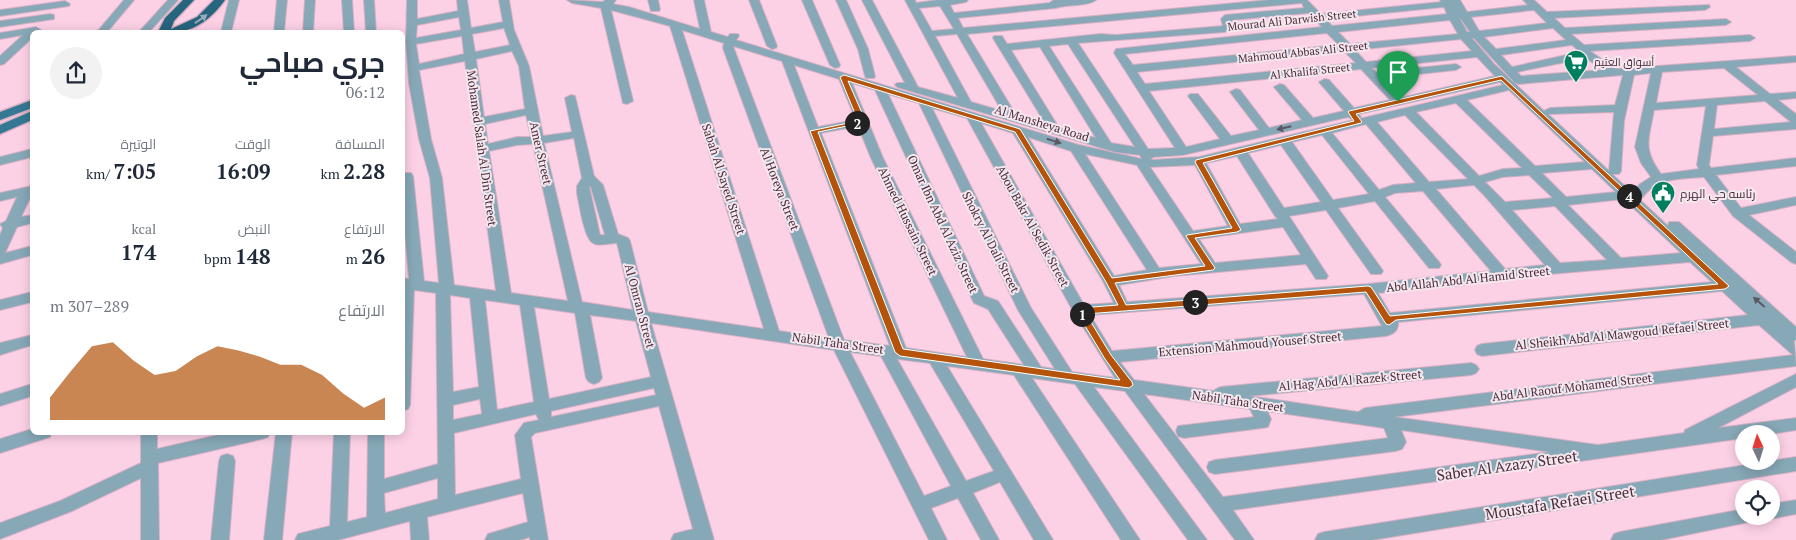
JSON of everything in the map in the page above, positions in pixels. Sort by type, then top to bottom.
[{"type":"highway","points":[[169,30],[169,20],[189,0]]},
{"type":"highway","points":[[175,30],[197,23],[210,13],[220,0]]},
{"type":"main road","points":[[0,116],[30,105]]},
{"type":"main road","points":[[3,130],[30,110]]},
{"type":"main road","points":[[3,130],[30,116]]},
{"type":"street","points":[[104,30],[129,0]]},
{"type":"street","points":[[146,30],[173,0]]},
{"type":"street","points":[[226,30],[234,0]]},
{"type":"street","points":[[279,30],[282,0]]},
{"type":"street","points":[[308,30],[310,0]]},
{"type":"street","points":[[347,0],[349,30]]},
{"type":"street","points":[[369,0],[371,30]]},
{"type":"street","points":[[412,0],[411,42],[425,139],[436,178],[445,288],[448,504]]},
{"type":"street","name":"Mohamed Salah Al Din Street","points":[[462,0],[468,57],[504,297]]},
{"type":"street","name":"Amer Street","points":[[504,0],[508,24],[524,66],[531,111],[579,307]]},
{"type":"street","name":"Al Mansheya Road","points":[[572,0],[608,2],[675,25],[705,30],[732,38],[786,58],[924,102],[1012,118],[1146,160],[1310,122],[1359,118],[1402,106],[1458,98],[1510,79]]},
{"type":"street","name":"Al Mansheya Road","points":[[622,0],[654,4],[705,30]]},
{"type":"street","points":[[700,0],[705,30]]},
{"type":"street","points":[[754,0],[772,46]]},
{"type":"street","points":[[807,0],[835,66]]},
{"type":"street","points":[[840,0],[863,49],[870,76]]},
{"type":"street","points":[[868,0],[914,89]]},
{"type":"street","points":[[911,3],[963,0]]},
{"type":"street","points":[[951,16],[1091,0]]},
{"type":"street","points":[[928,34],[1302,0],[1402,106],[1477,181],[1557,269]]},
{"type":"street","points":[[1528,0],[1540,7],[1558,28],[1614,73]]},
{"type":"street","points":[[1001,43],[1043,44],[1100,37],[1116,38],[1225,29],[1229,27],[1226,19],[1229,17],[1315,13],[1449,1],[1460,16],[1478,54],[1550,111],[1615,171],[1633,194]]},
{"type":"street","points":[[608,2],[606,12],[627,100]]},
{"type":"street","points":[[943,2],[1012,118]]},
{"type":"street","name":"Abou Bakr Al Sedik Street","points":[[911,3],[1080,311],[1108,357],[1245,540]]},
{"type":"street","points":[[1054,3],[1084,39]]},
{"type":"street","points":[[0,12],[65,4],[36,30]]},
{"type":"street","name":"Mourad Ali Darwish Street","points":[[1130,69],[1119,53],[1124,50],[1540,7],[1705,6]]},
{"type":"street","points":[[411,23],[462,13]]},
{"type":"street","points":[[0,24],[50,18]]},
{"type":"street","name":"Mahmoud Abbas Ali Street","points":[[1130,69],[1558,28],[1726,22]]},
{"type":"street","points":[[411,42],[508,24]]},
{"type":"street","name":"Sabah Al Sayed Street","points":[[675,25],[773,334]]},
{"type":"street","points":[[0,36],[30,32]]},
{"type":"street","points":[[1,60],[30,35]]},
{"type":"street","points":[[1470,35],[1492,53],[1510,79],[1596,165],[1633,194],[1700,256],[1796,335]]},
{"type":"street","name":"Al Mansheya Road","points":[[732,38],[772,46],[914,89],[1018,130],[1075,148],[1176,165],[1199,162],[1241,152],[1324,130],[1402,106],[1510,79]]},
{"type":"street","name":"Al Horeya Street","points":[[732,38],[728,48],[838,344],[938,540]]},
{"type":"street","points":[[1492,53],[1750,38]]},
{"type":"street","points":[[1071,40],[1211,268]]},
{"type":"street","points":[[1425,40],[1444,57]]},
{"type":"street","points":[[1001,43],[1055,131]]},
{"type":"street","points":[[0,47],[20,44]]},
{"type":"street","points":[[1043,44],[1106,146]]},
{"type":"street","points":[[414,68],[516,47]]},
{"type":"street","points":[[1510,79],[1581,48]]},
{"type":"street","name":"Al Khalifa Street","points":[[1142,88],[1478,54]]},
{"type":"street","points":[[786,58],[892,351],[962,490],[990,540]]},
{"type":"street","points":[[1510,79],[1796,59]]},
{"type":"street","points":[[1726,64],[1796,120]]},
{"type":"street","points":[[1373,76],[1456,68]]},
{"type":"street","points":[[1130,69],[1183,151]]},
{"type":"street","points":[[1657,69],[1642,147],[1647,163],[1658,178]]},
{"type":"street","points":[[1615,171],[1615,134],[1619,108],[1629,72]]},
{"type":"street","name":"Ahmed Hussain Street","points":[[844,77],[877,158],[977,363]]},
{"type":"street","points":[[1325,82],[1426,187],[1501,273]]},
{"type":"street","points":[[1280,87],[1310,122]]},
{"type":"street","name":"Omar Ibn Abd Al Aziz Street","points":[[880,89],[979,299],[982,302],[993,305],[1036,372]]},
{"type":"street","points":[[1236,92],[1266,132]]},
{"type":"street","points":[[1650,107],[1796,94]]},
{"type":"street","points":[[1194,96],[1228,141]]},
{"type":"street","name":"Al Omran Street","points":[[571,98],[588,178],[582,189],[595,239],[618,238],[623,241],[641,315],[704,537]]},
{"type":"street","points":[[1458,98],[1532,171],[1618,264]]},
{"type":"street","name":"Shokry Al Dali Street","points":[[924,102],[1025,310],[1073,377],[1198,540]]},
{"type":"street","points":[[1712,102],[1703,165],[1706,171],[1738,213],[1796,259]]},
{"type":"street","points":[[1550,111],[1619,108]]},
{"type":"street","points":[[478,122],[531,111]]},
{"type":"street","points":[[814,131],[862,122]]},
{"type":"street","points":[[1708,133],[1796,125]]},
{"type":"street","points":[[1018,130],[1110,281],[1123,308]]},
{"type":"street","points":[[1324,130],[1434,265]]},
{"type":"street","points":[[482,149],[518,141],[579,134]]},
{"type":"street","points":[[1284,140],[1376,271]]},
{"type":"street","points":[[1075,148],[1156,274]]},
{"type":"street","points":[[1241,152],[1321,276]]},
{"type":"street","points":[[0,160],[30,153]]},
{"type":"street","points":[[1199,162],[1237,230]]},
{"type":"street","points":[[1501,207],[1633,194],[1658,178],[1796,162]]},
{"type":"street","points":[[1190,236],[1237,230],[1331,205],[1367,200],[1388,190],[1477,181],[1496,174],[1596,165]]},
{"type":"street","points":[[405,353],[409,283],[407,176]]},
{"type":"street","points":[[0,197],[29,190]]},
{"type":"street","points":[[0,250],[6,225],[29,190]]},
{"type":"street","points":[[1738,213],[1796,201]]},
{"type":"street","points":[[6,225],[30,219]]},
{"type":"street","points":[[0,260],[30,252]]},
{"type":"street","points":[[1700,256],[1725,286],[1796,350]]},
{"type":"street","name":"Abd Allah Abd Al Hamid Street","points":[[1080,311],[1459,281],[1501,273],[1700,256]]},
{"type":"street","points":[[1110,281],[1156,274],[1310,259]]},
{"type":"street","name":"Nabil Taha Street","points":[[409,283],[1599,452]]},
{"type":"street","name":"Extension Mahmoud Yousef Street","points":[[1108,357],[1386,332],[1393,317],[1725,286]]},
{"type":"street","points":[[1368,289],[1390,325]]},
{"type":"street","points":[[477,293],[490,418]]},
{"type":"street","points":[[0,305],[30,298]]},
{"type":"street","points":[[526,300],[546,425]]},
{"type":"street","points":[[579,307],[594,378]]},
{"type":"street","name":"Al Sheikh Abd Al Mawgoud Refaei Street","points":[[1482,350],[1761,319]]},
{"type":"street","points":[[0,349],[30,341]]},
{"type":"street","points":[[934,357],[1044,540]]},
{"type":"street","name":"Abd Al Raouf Mohamed Street","points":[[1347,416],[1796,360]]},
{"type":"street","points":[[1018,369],[1131,540]]},
{"type":"street","name":"Al Hag Abd Al Razek Street","points":[[1198,395],[1471,369]]},
{"type":"street","points":[[1681,440],[1796,380]]},
{"type":"street","points":[[446,428],[660,381]]},
{"type":"street","points":[[0,400],[30,391]]},
{"type":"street","points":[[446,400],[488,391]]},
{"type":"street","points":[[494,540],[538,534],[523,435],[527,430],[665,399]]},
{"type":"street","points":[[1184,431],[1262,422],[1263,419],[1255,403]]},
{"type":"street","points":[[1216,467],[1396,444],[1398,438],[1389,422]]},
{"type":"street","name":"Saber Al Azazy Street","points":[[1218,505],[1796,424]]},
{"type":"street","points":[[0,446],[35,435]]},
{"type":"street","points":[[149,435],[150,540]]},
{"type":"street","points":[[0,532],[66,506],[149,463],[251,435]]},
{"type":"street","points":[[273,540],[284,435]]},
{"type":"street","points":[[338,532],[342,435]]},
{"type":"street","points":[[376,435],[376,522]]},
{"type":"street","points":[[220,540],[227,461]]},
{"type":"street","name":"Moustafa Refaei Street","points":[[1324,540],[1796,464]]},
{"type":"street","points":[[376,488],[447,469]]},
{"type":"street","points":[[920,505],[1004,474]]},
{"type":"street","points":[[304,540],[531,484]]},
{"type":"street","points":[[1780,510],[1796,507]]},
{"type":"street","points":[[418,512],[420,540]]},
{"type":"street","points":[[1620,540],[1735,518]]},
{"type":"street","points":[[680,540],[704,537]]},
{"type":"place","name":"أسواق العثيم","points":[[1576,83]]},
{"type":"place","name":"رئاسه حي الهرم","points":[[1663,214]]},
{"type":"route","points":[[1398,102],[1352,112],[1359,122],[1199,162],[1237,230],[1190,236],[1211,268],[1110,281],[1123,308],[1080,311],[1108,357],[1129,385],[900,352],[814,131],[862,122],[844,77],[1018,130],[1110,281],[1117,294],[1123,308],[1368,289],[1389,322],[1393,317],[1725,286],[1502,78],[1398,102]]}]
